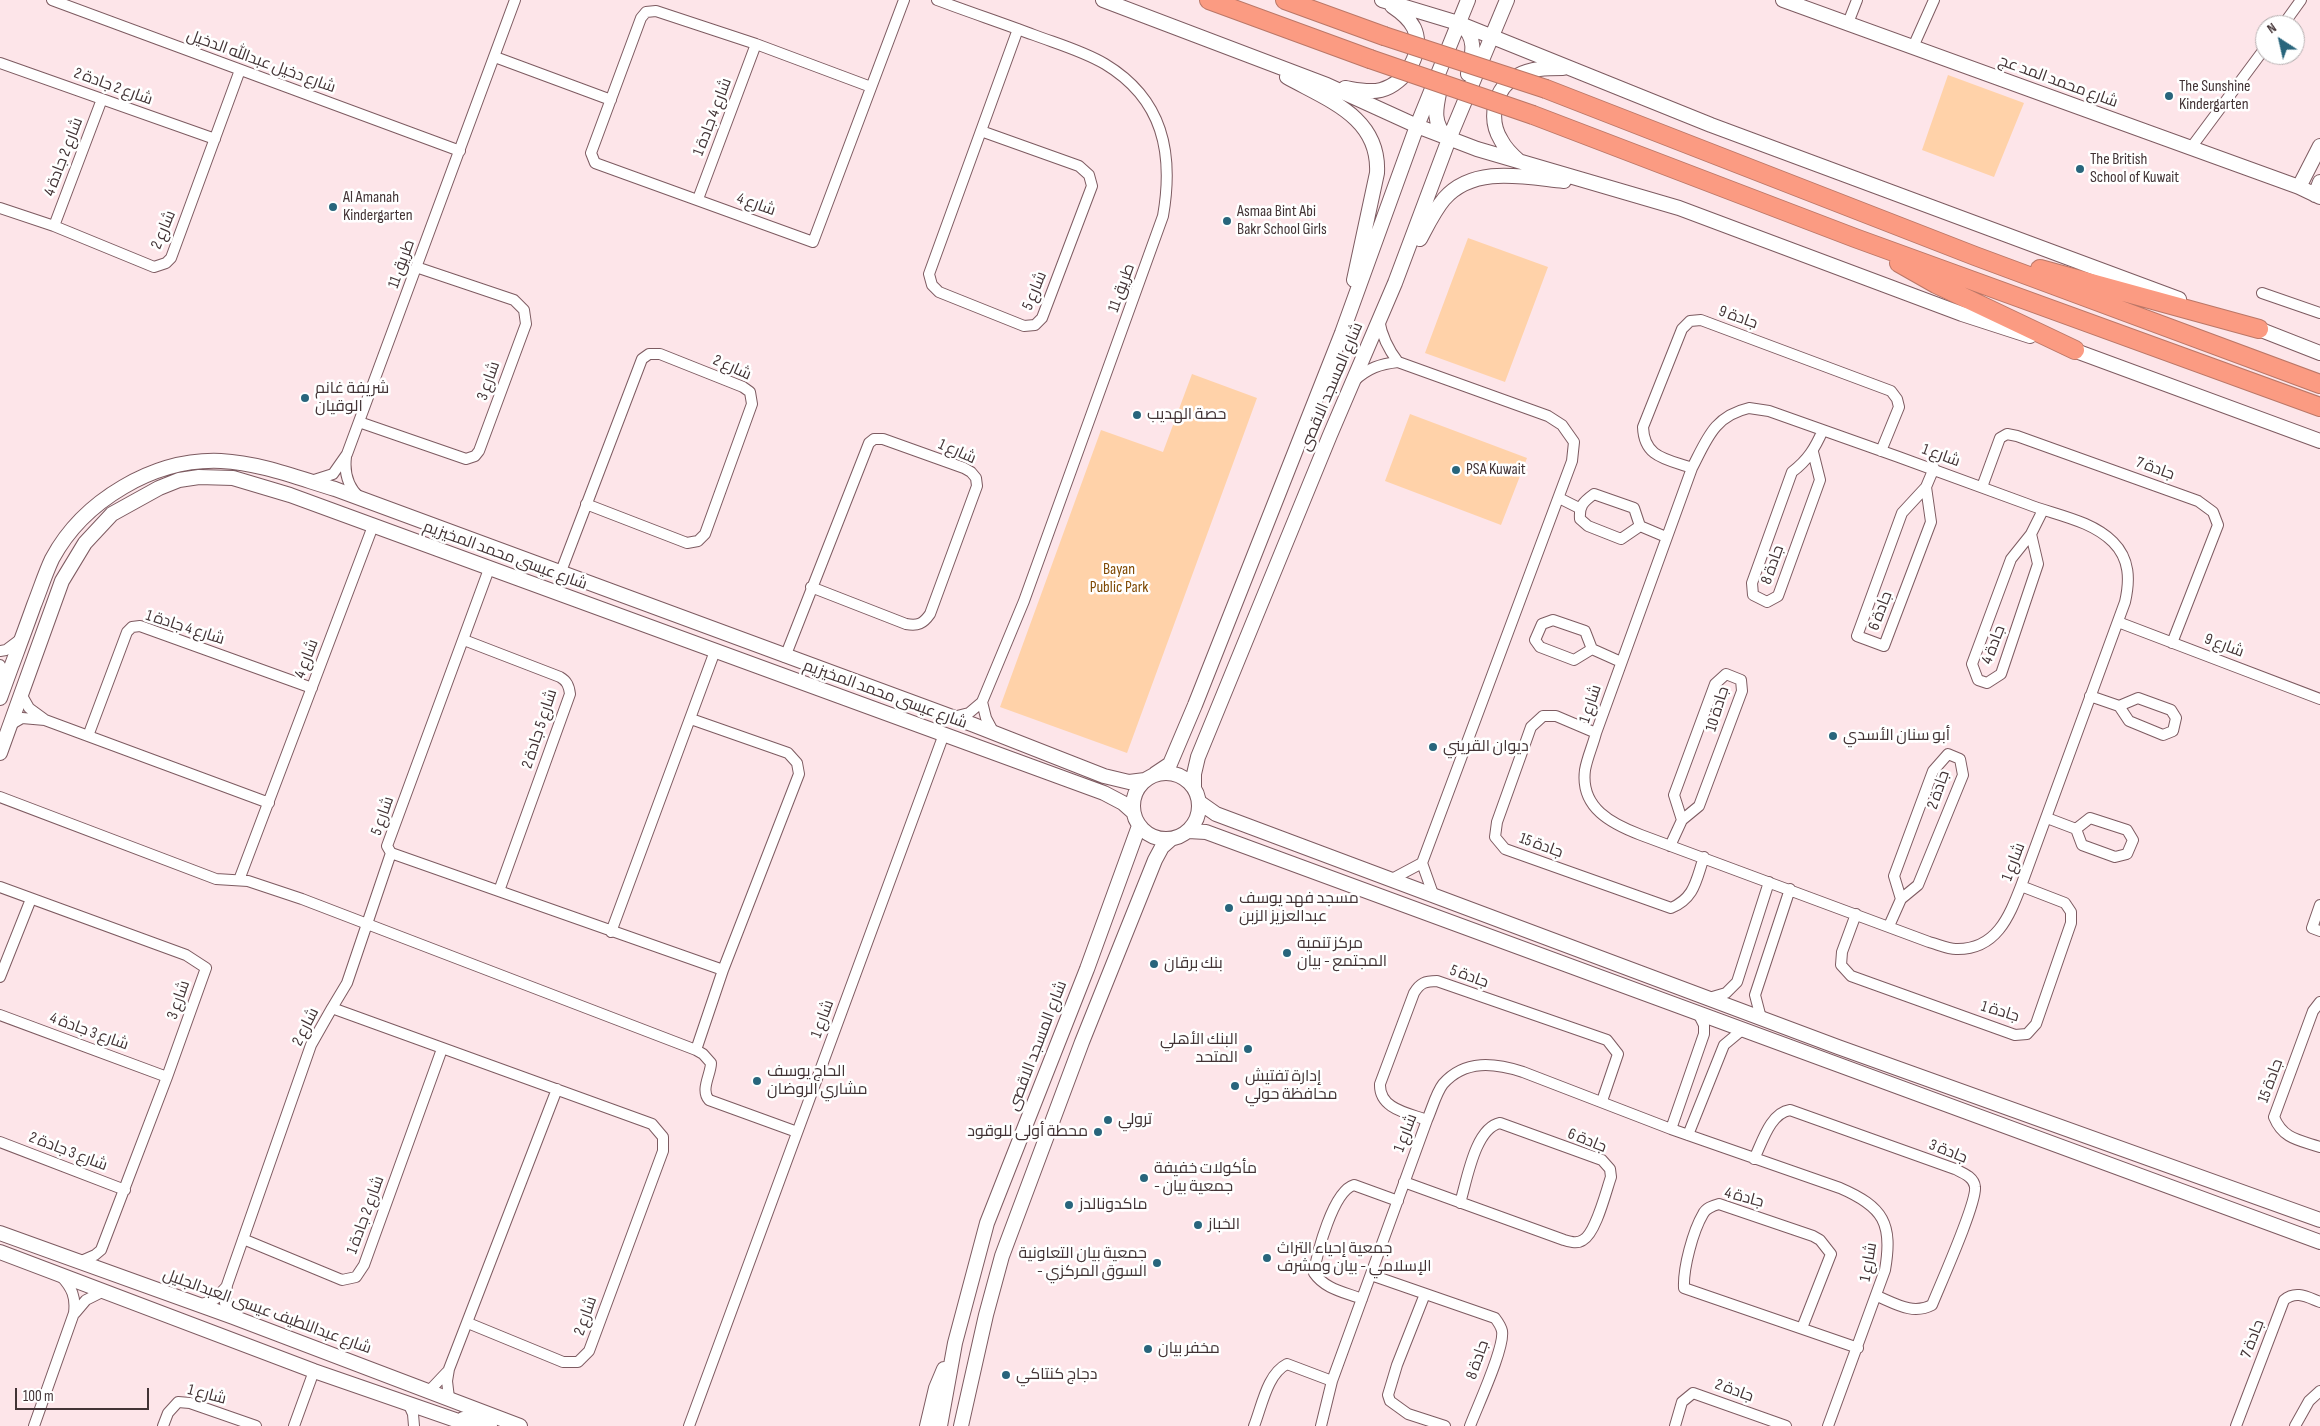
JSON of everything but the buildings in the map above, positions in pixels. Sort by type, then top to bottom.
[{"type":"highway","points":[[1209,0],[1370,59],[1533,115],[1856,238],[2320,407]]},
{"type":"highway","points":[[1284,0],[1384,36],[1546,89],[1975,256],[2320,384]]},
{"type":"highway","points":[[1856,238],[1936,284],[2075,350]]},
{"type":"highway","points":[[1975,256],[2028,266],[2259,329]]},
{"type":"street","name":"شارع دخيل عبدالله الدخيل","points":[[52,0],[460,151]]},
{"type":"street","name":"طريق 11","points":[[308,481],[321,479],[333,474],[347,454],[515,0]]},
{"type":"street","name":"شارع 4","points":[[872,87],[756,44],[656,11],[646,12],[641,18],[591,153],[595,163],[814,242],[872,87],[904,0]]},
{"type":"street","name":"طريق 11","points":[[937,0],[1081,52],[1105,64],[1131,84],[1153,112],[1165,143],[1168,188],[1164,216],[1024,601],[982,702]]},
{"type":"street","points":[[1103,0],[1327,85],[1449,139],[1520,162],[1679,208],[1962,314],[2075,350],[2320,440]]},
{"type":"street","name":"شارع المسجد الاقصى","points":[[1150,777],[1170,764],[1176,750],[1342,333],[1418,126],[1468,0]]},
{"type":"street","name":"شارع المسجد الاقصى","points":[[1194,788],[1194,774],[1198,757],[1379,320],[1396,284],[1449,139],[1507,0]]},
{"type":"street","name":"شارع محمد المد عج","points":[[1783,0],[2298,187],[2317,196]]},
{"type":"street","points":[[1848,23],[1857,0]]},
{"type":"street","points":[[1913,47],[1934,0]]},
{"type":"street","points":[[2290,15],[2301,0]]},
{"type":"street","points":[[1327,85],[1357,90],[1380,90],[1398,82],[1408,71],[1417,47],[1415,32],[1406,17],[1384,1]]},
{"type":"street","points":[[1384,1],[1458,23],[1711,125],[2320,353]]},
{"type":"street","points":[[1458,23],[1468,32],[1473,45],[1460,116]]},
{"type":"street","name":"شارع 5","points":[[981,131],[1079,166],[1089,175],[1092,186],[1042,318],[1035,325],[1024,326],[939,292],[932,285],[929,274],[1018,29]]},
{"type":"street","name":"شارع 4 جادة 1","points":[[698,199],[756,44]]},
{"type":"street","points":[[1449,47],[1436,112],[1438,128],[1449,139]]},
{"type":"street","points":[[1252,56],[1347,112],[1363,126],[1373,141],[1378,161],[1377,173],[1342,333]]},
{"type":"street","points":[[495,58],[611,100]]},
{"type":"street","points":[[2190,149],[2255,61]]},
{"type":"street","name":"شارع 2 جادة 2","points":[[0,63],[215,139]]},
{"type":"street","points":[[1520,162],[1501,142],[1496,130],[1494,113],[1501,92],[1512,79],[1528,71],[1545,68],[1571,68]]},
{"type":"street","name":"شارع 2","points":[[0,208],[54,226],[154,267],[166,264],[171,258],[240,70]]},
{"type":"street","name":"شارع 2 جادة 4","points":[[54,226],[102,99]]},
{"type":"street","points":[[2298,187],[2320,146]]},
{"type":"street","points":[[1396,284],[1439,205],[1458,187],[1468,182],[1485,177],[1500,176],[1602,185]]},
{"type":"street","points":[[2317,196],[2320,182]]},
{"type":"street","name":"شارع 3","points":[[359,422],[466,459],[472,458],[479,452],[526,324],[525,314],[521,306],[514,300],[416,268]]},
{"type":"street","points":[[2262,293],[2320,312]]},
{"type":"street","points":[[1379,320],[1388,350],[1398,362]]},
{"type":"street","name":"جادة 9","points":[[1692,468],[1651,452],[1643,439],[1643,427],[1682,329],[1690,321],[1701,320],[1891,391],[1897,399],[1899,407],[1881,451]]},
{"type":"street","name":"شارع 2","points":[[560,574],[586,504],[642,358],[653,353],[660,354],[743,387],[750,392],[752,404],[705,534],[698,541],[687,543],[586,504]]},
{"type":"street","points":[[1354,381],[1366,370],[1382,364],[1398,362],[1548,416],[1562,426],[1574,442],[1572,461],[1422,863],[1433,894]]},
{"type":"street","name":"شارع 1","points":[[1749,408],[1769,412],[1823,430],[1934,468],[2042,510],[2091,526],[2113,542],[2126,559],[2129,582],[2118,622],[2021,886],[2010,914],[2000,931],[1978,945],[1956,949],[1615,825],[1599,812],[1585,789],[1585,770],[1621,662],[1692,468],[1713,428],[1737,411],[1749,408]]},
{"type":"street","name":"جادة 8","points":[[1813,452],[1820,480],[1778,596],[1767,602],[1753,595],[1752,583],[1792,472],[1806,462],[1823,430]]},
{"type":"street","name":"جادة 7","points":[[1982,487],[2000,438],[2008,434],[2198,501],[2213,512],[2218,525],[2172,643]]},
{"type":"street","name":"شارع 1","points":[[785,657],[811,587],[866,448],[874,439],[883,439],[964,468],[976,478],[976,486],[930,614],[922,624],[914,626],[906,624],[811,587]]},
{"type":"street","name":"طريق 11","points":[[347,454],[347,479],[353,490],[362,500]]},
{"type":"street","name":"شارع عيسى محمد المخيزيم","points":[[0,698],[52,559],[78,524],[102,501],[159,471],[181,464],[221,461],[262,468],[308,481],[362,500],[952,717],[1104,776],[1129,782],[1150,777]]},
{"type":"street","name":"جادة 6","points":[[1926,488],[1931,522],[1884,646],[1857,636],[1902,513],[1926,488],[1934,468]]},
{"type":"street","name":"شارع عيسى محمد المخيزيم","points":[[0,753],[58,592],[68,570],[85,543],[112,514],[159,488],[179,480],[199,477],[233,478],[373,526],[1104,793],[1123,803],[1132,811]]},
{"type":"street","points":[[1640,526],[1621,539],[1588,526],[1580,519],[1579,508],[1584,501],[1594,494],[1634,508],[1640,526],[1666,537]]},
{"type":"street","points":[[1558,498],[1579,508]]},
{"type":"street","name":"جادة 4","points":[[2031,534],[2038,564],[2000,674],[1987,683],[1978,680],[1972,664],[2011,559],[2031,534],[2042,510]]},
{"type":"street","points":[[414,541],[420,539],[424,534],[425,528],[422,522]]},
{"type":"street","name":"شارع 4","points":[[239,880],[373,526]]},
{"type":"street","points":[[442,551],[440,540],[450,532]]},
{"type":"street","points":[[52,559],[57,569],[68,570]]},
{"type":"street","name":"شارع 5","points":[[489,568],[387,846],[390,853],[723,970]]},
{"type":"street","points":[[41,588],[50,584],[58,592]]},
{"type":"street","points":[[1592,649],[1574,660],[1540,647],[1535,640],[1542,624],[1553,620],[1584,631],[1592,649],[1621,662]]},
{"type":"street","name":"شارع 9","points":[[2118,622],[2320,699]]},
{"type":"street","name":"شارع 4 جادة 1","points":[[88,736],[126,632],[132,627],[140,626],[312,688]]},
{"type":"street","points":[[0,651],[13,646],[22,637]]},
{"type":"street","name":"شارع 5 جادة 2","points":[[464,640],[560,676],[569,687],[570,694],[499,891]]},
{"type":"street","points":[[611,932],[715,651]]},
{"type":"street","points":[[0,665],[6,682]]},
{"type":"street","name":"جادة 10","points":[[1670,846],[1682,820],[1700,806],[1742,691],[1741,680],[1726,674],[1715,684],[1674,796],[1682,820]]},
{"type":"street","points":[[830,693],[838,692],[841,687],[838,676]]},
{"type":"street","points":[[857,703],[856,694],[864,686]]},
{"type":"street","points":[[21,694],[29,708],[45,720]]},
{"type":"street","points":[[2090,696],[2119,706],[2129,721],[2163,735],[2173,731],[2176,718],[2171,710],[2138,698],[2119,706]]},
{"type":"street","points":[[952,717],[969,713],[982,702],[986,718],[994,733]]},
{"type":"street","name":"جادة 15","points":[[1596,733],[1556,716],[1543,716],[1531,727],[1498,822],[1496,837],[1505,849],[1671,908],[1683,903],[1690,895],[1704,857]]},
{"type":"street","points":[[10,725],[22,718],[45,720],[268,803]]},
{"type":"street","points":[[691,719],[788,753],[797,763],[799,774],[723,970],[696,1050]]},
{"type":"street","name":"شارع 1","points":[[689,1426],[944,734]]},
{"type":"street","name":"جادة 2","points":[[1889,926],[1901,898],[1918,885],[1963,775],[1960,758],[1948,754],[1933,771],[1894,876],[1901,898]]},
{"type":"street","points":[[1066,779],[1075,772],[1072,763]]},
{"type":"street","points":[[962,1424],[986,1315],[1004,1247],[1082,1042],[1155,860],[1162,848],[1172,839],[1188,831],[1197,818],[1199,802],[1194,788],[1186,779],[1177,774],[1166,772],[1150,777],[1135,794],[1132,811],[1139,826],[1153,837],[1172,839]]},
{"type":"street","points":[[0,797],[216,879],[248,881],[302,899],[368,926],[696,1050],[711,1062],[705,1090],[705,1096],[709,1100],[797,1132]]},
{"type":"street","points":[[1199,802],[1216,814],[1761,1018],[2320,1220]]},
{"type":"street","points":[[2047,818],[2076,829],[2082,845],[2116,857],[2127,854],[2132,840],[2127,830],[2090,818],[2076,829]]},
{"type":"street","name":"شارع المسجد الاقصى","points":[[940,1426],[956,1343],[987,1223],[1087,969],[1139,826]]},
{"type":"street","points":[[1188,831],[1206,832],[2320,1242]]},
{"type":"street","points":[[332,1008],[347,983],[368,926],[390,853]]},
{"type":"street","points":[[1392,879],[1422,863]]},
{"type":"street","points":[[1709,998],[1726,993],[1737,982],[1769,882]]},
{"type":"street","name":"جادة 1","points":[[1856,914],[1842,952],[1841,965],[1851,976],[2015,1036],[2027,1034],[2036,1024],[2071,923],[2070,912],[2065,903],[2021,886]]},
{"type":"street","name":"شارع 3","points":[[0,888],[186,955],[206,968],[125,1190],[101,1250]]},
{"type":"street","points":[[1761,1018],[1754,995],[1790,888]]},
{"type":"street","points":[[0,977],[31,899]]},
{"type":"street","points":[[2320,905],[2312,928],[2320,931]]},
{"type":"street","points":[[1543,956],[1553,947],[1550,938]]},
{"type":"street","points":[[1571,967],[1568,958],[1576,948]]},
{"type":"street","name":"جادة 5","points":[[1427,1120],[1389,1105],[1383,1100],[1380,1092],[1380,1084],[1414,993],[1420,984],[1427,981],[1437,981],[1607,1040],[1618,1054],[1602,1101]]},
{"type":"street","name":"جادة 15","points":[[2320,1002],[2313,1011],[2274,1116],[2278,1127],[2286,1135],[2320,1147]]},
{"type":"street","name":"شارع 2","points":[[233,1317],[225,1303],[228,1286],[243,1239],[312,1045],[332,1008],[652,1124],[663,1137],[663,1150],[589,1351],[578,1362],[563,1362],[468,1322]]},
{"type":"street","points":[[1671,1130],[1704,1034],[1704,1026],[1698,1013]]},
{"type":"street","name":"شارع 3 جادة 4","points":[[0,1015],[167,1077]]},
{"type":"street","points":[[1688,1135],[1724,1045],[1742,1030]]},
{"type":"street","name":"شارع 2 جادة 1","points":[[243,1239],[342,1280],[356,1277],[364,1264],[442,1049]]},
{"type":"street","name":"شارع 1","points":[[1321,1426],[1332,1381],[1427,1120],[1442,1085],[1457,1072],[1480,1064],[1500,1065],[1602,1101],[1671,1130],[1840,1188],[1860,1196],[1872,1206],[1884,1222],[1890,1245],[1885,1270],[1828,1426]]},
{"type":"street","points":[[1890,1084],[1898,1082],[1902,1076],[1900,1069]]},
{"type":"street","points":[[1919,1094],[1916,1086],[1917,1082],[1924,1077]]},
{"type":"street","points":[[449,1398],[447,1382],[450,1369],[557,1089]]},
{"type":"street","name":"جادة 3","points":[[1754,1159],[1771,1125],[1779,1115],[1790,1110],[1956,1169],[1970,1177],[1975,1187],[1970,1209],[1932,1305],[1923,1310],[1904,1308],[1877,1296]]},
{"type":"street","name":"جادة 6","points":[[1404,1182],[1460,1203],[1575,1243],[1584,1240],[1592,1232],[1611,1176],[1610,1169],[1602,1160],[1565,1149],[1508,1125],[1493,1124],[1483,1135],[1478,1145],[1460,1203]]},
{"type":"street","name":"شارع 3 جادة 2","points":[[0,1142],[125,1190]]},
{"type":"street","points":[[1362,1299],[1328,1286],[1314,1273],[1316,1261],[1337,1198],[1354,1185],[1398,1200]]},
{"type":"street","name":"جادة 4","points":[[1802,1328],[1828,1266],[1831,1254],[1827,1247],[1813,1236],[1719,1204],[1709,1207],[1703,1213],[1686,1264],[1684,1288],[1858,1348]]},
{"type":"street","name":"شارع عبداللطيف عيسى العبدالجليل","points":[[0,1233],[430,1390],[519,1426]]},
{"type":"street","points":[[0,1242],[11,1244],[23,1242]]},
{"type":"street","points":[[79,1262],[95,1255],[101,1250],[110,1274]]},
{"type":"street","points":[[0,1252],[314,1371],[473,1426]]},
{"type":"street","points":[[34,1426],[74,1313],[73,1291],[59,1274]]},
{"type":"street","name":"جادة 8","points":[[1371,1275],[1495,1318],[1501,1325],[1503,1333],[1499,1350],[1470,1426]]},
{"type":"street","points":[[200,1305],[215,1299],[228,1286]]},
{"type":"street","points":[[74,1313],[86,1300],[102,1292]]},
{"type":"street","points":[[1425,1294],[1396,1365],[1388,1394],[1390,1401],[1408,1414],[1445,1426]]},
{"type":"street","name":"جادة 7","points":[[2236,1426],[2284,1300],[2289,1296],[2298,1294],[2320,1302]]},
{"type":"street","points":[[927,1426],[936,1388],[956,1343]]},
{"type":"street","points":[[1254,1426],[1273,1375],[1280,1368],[1288,1364],[1332,1381]]},
{"type":"street","points":[[430,1390],[450,1369]]},
{"type":"street","points":[[294,1426],[314,1371]]},
{"type":"street","points":[[2295,1426],[2309,1401],[2320,1392]]},
{"type":"street","name":"جادة 2","points":[[1675,1426],[1682,1402],[1693,1393],[1771,1424],[1786,1426]]},
{"type":"street","name":"شارع 1","points":[[163,1426],[168,1413],[178,1402],[190,1403],[256,1426]]},
{"type":"street","points":[[410,1405],[416,1426]]},
{"type":"street","points":[[416,1426],[430,1411]]},
{"type":"street","points":[[453,1418],[470,1420],[490,1426]]},
{"type":"green space","points":[[1948,75],[2024,103],[1994,177],[1922,150]]},
{"type":"green space","points":[[1468,238],[1548,267],[1505,382],[1425,353]]},
{"type":"green space","name":"Bayan Public Park","points":[[1192,374],[1257,398],[1127,753],[1000,707],[1101,430],[1163,452]]},
{"type":"green space","name":"PSA Kuwait","points":[[1410,414],[1527,458],[1501,525],[1385,481]]},
{"type":"place","name":"The Sunshine Kindergarten","points":[[2169,96]]},
{"type":"place","name":"The British School of Kuwait","points":[[2080,169]]},
{"type":"place","name":"Al Amanah Kindergarten","points":[[333,207]]},
{"type":"place","name":"Asmaa Bint Abi Bakr School Girls","points":[[1227,221]]},
{"type":"place","name":"شريفة غانم الوقيان","points":[[305,398]]},
{"type":"place","name":"حصة الهديب","points":[[1137,415]]},
{"type":"place","name":"PSA Kuwait","points":[[1456,470]]},
{"type":"place","name":"أبو سنان الأسدي","points":[[1833,736]]},
{"type":"place","name":"ديوان القريني","points":[[1433,747]]},
{"type":"place","name":"مسجد فهد يوسف عبدالعزيز الزبن","points":[[1229,908]]},
{"type":"place","name":"مركز تنمية المجتمع - بيان","points":[[1287,953]]},
{"type":"place","name":"بنك برقان","points":[[1154,964]]},
{"type":"place","name":"البنك الأهلي المتحد","points":[[1248,1049]]},
{"type":"place","name":"الحاج يوسف مشاري الروضان","points":[[757,1081]]},
{"type":"place","name":"إدارة تفتيش محافظة حولي","points":[[1235,1086]]},
{"type":"place","name":"ترولي","points":[[1108,1120]]},
{"type":"place","name":"محطة أولى للوقود","points":[[1098,1132]]},
{"type":"place","name":"مأكولات خفيفة - جمعية بيان","points":[[1144,1178]]},
{"type":"place","name":"ماكدونالدز","points":[[1069,1205]]},
{"type":"place","name":"الخباز","points":[[1198,1225]]},
{"type":"place","name":"جمعية إحياء التراث الإسلامي - بيان ومشرف","points":[[1267,1258]]},
{"type":"place","name":"جمعية بيان التعاونية - السوق المركزي","points":[[1157,1263]]},
{"type":"place","name":"مخفر بيان","points":[[1148,1349]]},
{"type":"place","name":"دجاج كنتاكي","points":[[1006,1375]]}]
